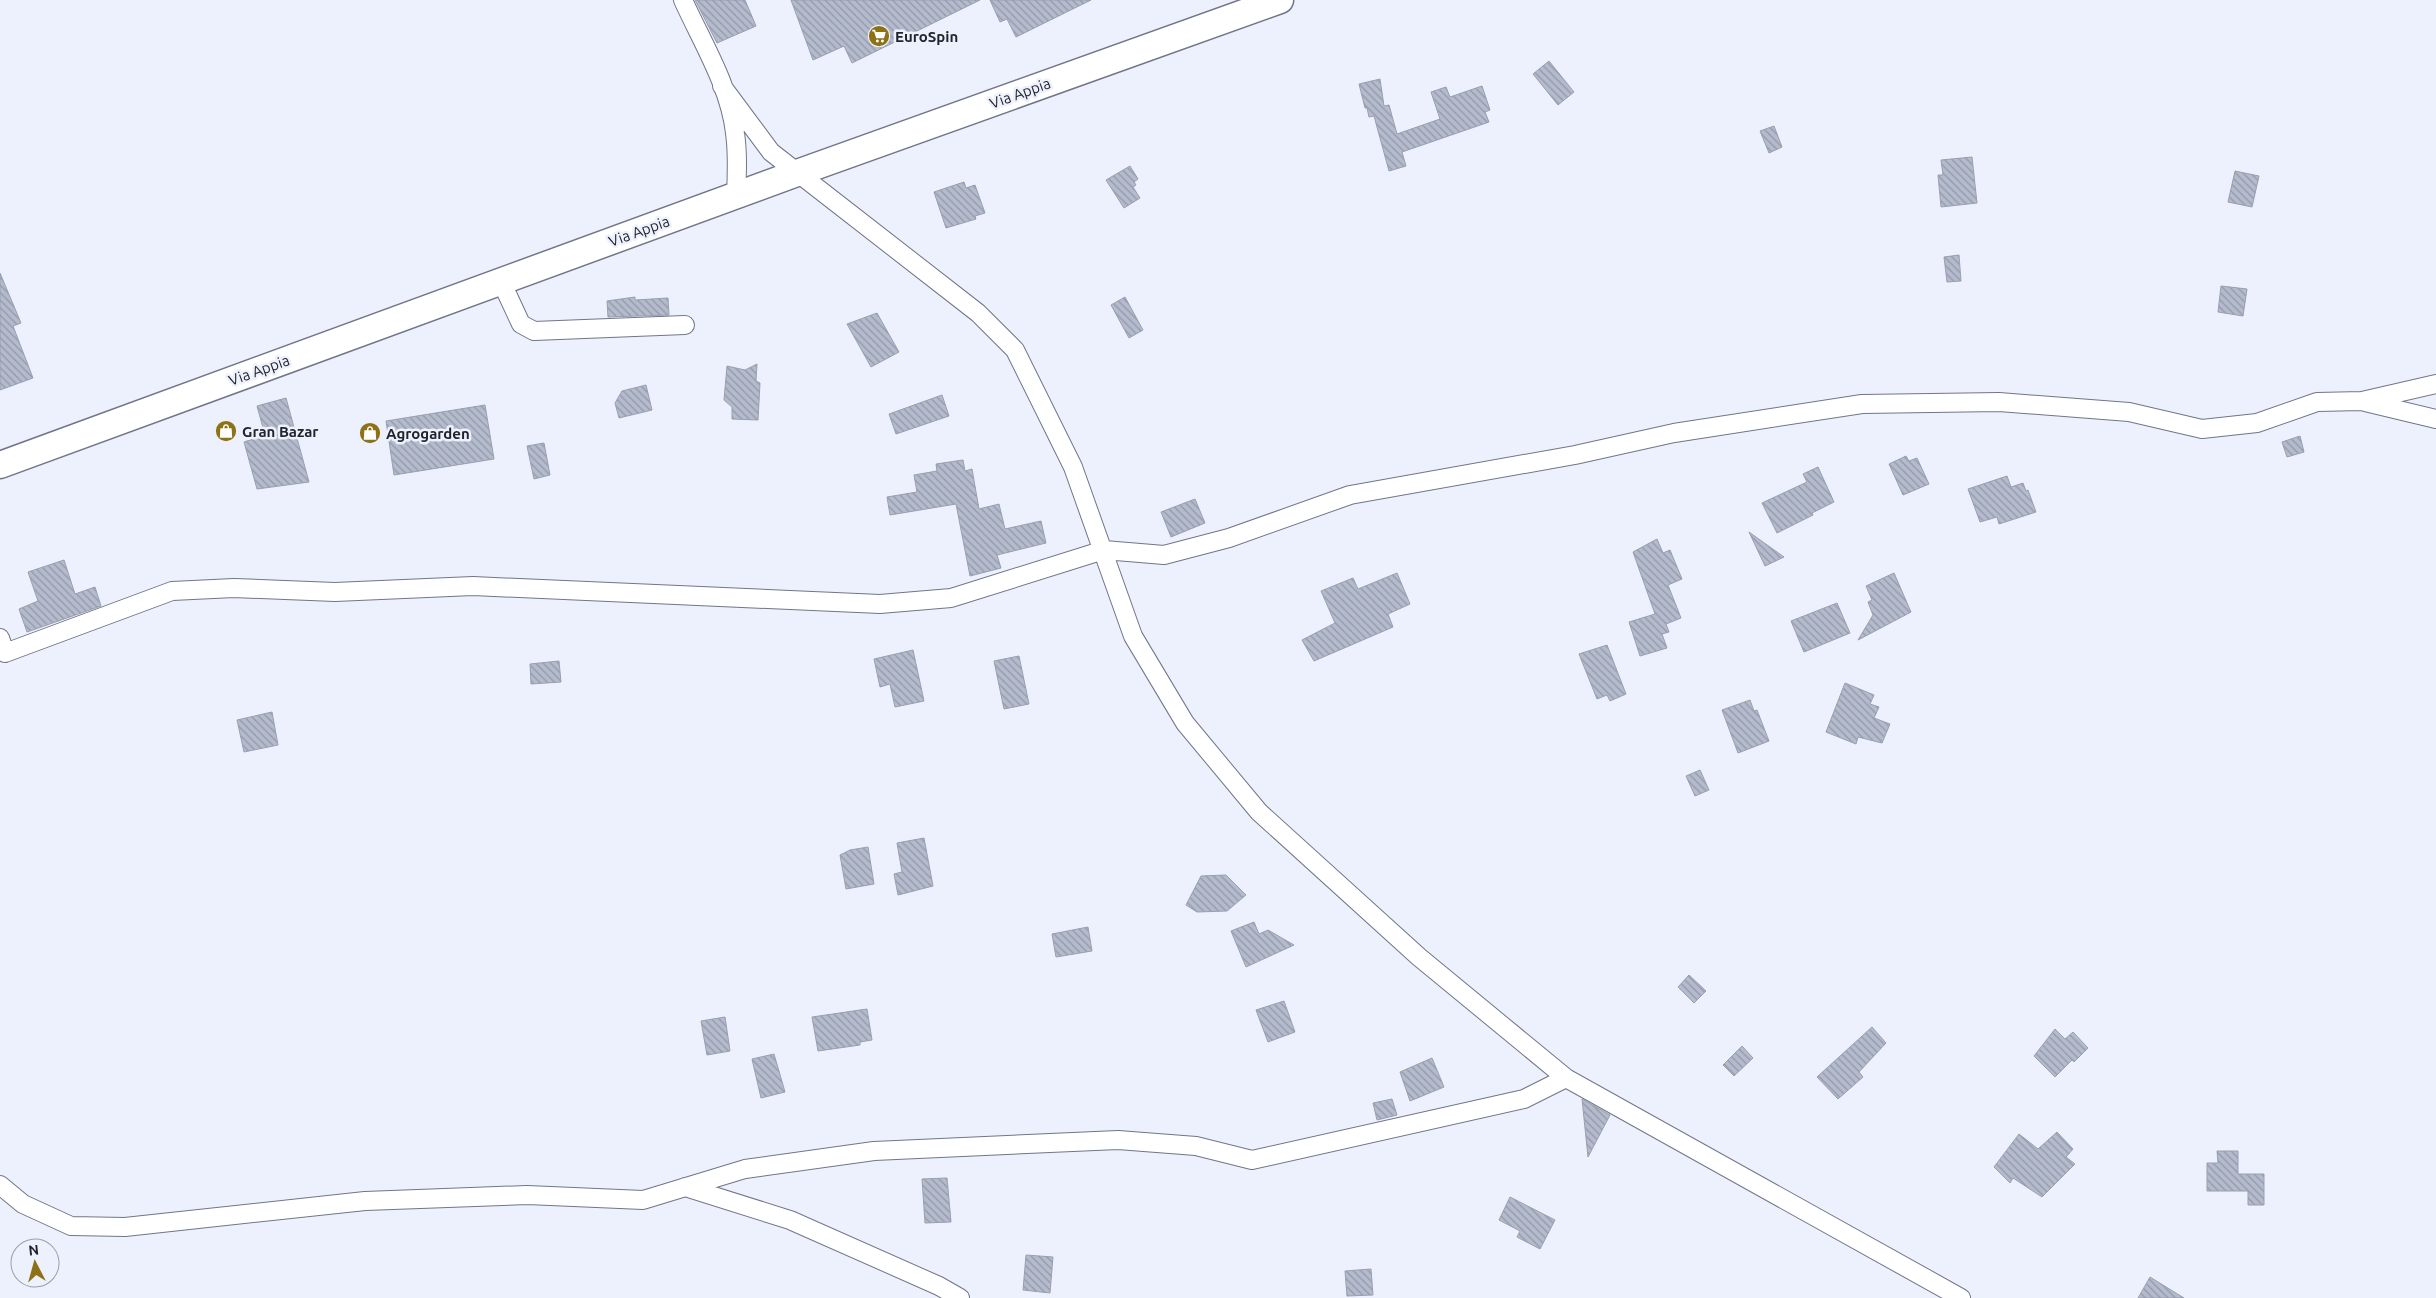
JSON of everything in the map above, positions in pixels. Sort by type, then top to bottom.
[{"type":"main road","name":"Via Appia","points":[[0,465],[736,195],[1280,0]]},
{"type":"street","points":[[683,0],[722,86],[735,131],[738,162],[736,195]]},
{"type":"street","points":[[722,86],[771,152],[978,313],[1015,350],[1073,467],[1104,550],[1132,636],[1186,723],[1259,812],[1419,957],[1566,1078],[1961,1298]]},
{"type":"street","points":[[502,281],[521,324],[534,331],[685,325]]},
{"type":"street","points":[[0,638],[5,653],[172,591],[234,588],[336,592],[473,586],[880,604],[951,598],[1104,550],[1164,555],[1229,538],[1350,495],[1575,455],[1674,433],[1862,404],[1999,402],[2128,412],[2202,429],[2257,423],[2317,402],[2362,401],[2436,384]]},
{"type":"street","points":[[2362,401],[2436,419]]},
{"type":"street","points":[[0,1185],[23,1204],[71,1226],[125,1227],[365,1201],[527,1194],[643,1200],[746,1169],[874,1150],[1118,1140],[1196,1146],[1252,1160],[1524,1099],[1566,1078]]},
{"type":"street","points":[[686,1187],[790,1220],[939,1286],[960,1298]]},
{"type":"building","points":[[695,0],[745,0],[756,26],[717,43]]},
{"type":"building","points":[[791,0],[980,0],[852,63],[844,46],[813,60]]},
{"type":"building","points":[[990,0],[1091,0],[1016,37],[1007,19],[1000,22]]},
{"type":"building","points":[[1549,61],[1574,92],[1558,105],[1533,74]]},
{"type":"building","points":[[1380,79],[1384,106],[1389,105],[1397,134],[1440,119],[1431,92],[1446,87],[1450,97],[1482,86],[1490,110],[1485,112],[1489,122],[1402,152],[1406,166],[1389,171],[1374,116],[1369,117],[1359,84]]},
{"type":"building","points":[[1774,126],[1782,147],[1769,153],[1760,131]]},
{"type":"building","points":[[1972,157],[1977,203],[1941,207],[1938,175],[1943,175],[1941,160]]},
{"type":"building","points":[[1130,166],[1138,179],[1134,182],[1136,185],[1133,187],[1140,198],[1124,208],[1106,180]]},
{"type":"building","points":[[2235,171],[2259,176],[2252,207],[2228,202]]},
{"type":"building","points":[[964,182],[966,188],[975,185],[985,213],[975,216],[976,219],[946,228],[934,192]]},
{"type":"building","points":[[1959,255],[1961,281],[1947,282],[1944,257]]},
{"type":"building","points":[[0,273],[21,323],[13,326],[33,378],[0,390]]},
{"type":"building","points":[[2221,286],[2247,289],[2243,316],[2218,312]]},
{"type":"building","points":[[635,297],[635,300],[668,298],[669,315],[608,317],[607,301]]},
{"type":"building","points":[[1125,297],[1143,330],[1129,338],[1111,305]]},
{"type":"building","points":[[877,313],[899,352],[871,367],[847,324]]},
{"type":"building","points":[[757,364],[756,381],[760,383],[758,420],[732,419],[732,407],[724,400],[727,366],[745,370]]},
{"type":"building","points":[[646,385],[652,410],[619,418],[615,403],[622,391]]},
{"type":"building","points":[[942,395],[949,416],[896,434],[889,414]]},
{"type":"building","points":[[286,398],[309,482],[257,489],[244,442],[265,435],[257,406]]},
{"type":"building","points":[[485,405],[494,459],[394,475],[386,421]]},
{"type":"building","points":[[2300,436],[2304,452],[2287,457],[2282,442]]},
{"type":"building","points":[[544,443],[550,475],[534,479],[527,446]]},
{"type":"building","points":[[1906,456],[1909,461],[1917,458],[1929,484],[1903,495],[1889,464]]},
{"type":"building","points":[[963,460],[965,471],[972,469],[979,509],[999,504],[1005,529],[1041,521],[1046,543],[997,555],[1001,568],[970,576],[956,504],[890,515],[887,497],[917,492],[914,475],[937,471],[936,464]]},
{"type":"building","points":[[1818,467],[1834,502],[1777,533],[1762,503],[1807,482],[1803,474]]},
{"type":"building","points":[[2007,476],[2011,487],[2023,483],[2026,491],[2028,490],[2036,512],[1999,524],[1997,517],[1980,522],[1968,489]]},
{"type":"building","points":[[1195,499],[1205,523],[1171,537],[1161,512]]},
{"type":"building","points":[[1749,532],[1784,557],[1765,566]]},
{"type":"building","points":[[1657,539],[1663,553],[1670,550],[1682,579],[1668,585],[1681,618],[1666,624],[1669,632],[1662,634],[1667,648],[1640,656],[1629,622],[1655,614],[1633,552]]},
{"type":"building","points":[[64,560],[75,594],[95,587],[101,606],[27,632],[19,609],[38,601],[28,572]]},
{"type":"building","points":[[1397,573],[1410,604],[1388,614],[1393,627],[1314,661],[1302,640],[1335,623],[1321,591],[1353,578],[1358,589]]},
{"type":"building","points":[[1894,573],[1911,612],[1858,640],[1873,615],[1868,602],[1872,600],[1866,586]]},
{"type":"building","points":[[1837,603],[1850,633],[1804,652],[1791,621]]},
{"type":"building","points":[[1607,645],[1626,694],[1610,701],[1607,695],[1597,699],[1579,654]]},
{"type":"building","points":[[913,650],[924,701],[895,707],[890,684],[880,687],[874,659]]},
{"type":"building","points":[[1019,656],[1029,704],[1004,709],[994,661]]},
{"type":"building","points":[[559,661],[561,682],[531,684],[530,664]]},
{"type":"building","points":[[1845,683],[1874,695],[1870,704],[1879,707],[1874,718],[1890,724],[1882,743],[1858,737],[1856,744],[1826,732]]},
{"type":"building","points":[[1750,700],[1754,711],[1757,710],[1769,741],[1738,753],[1722,710]]},
{"type":"building","points":[[272,712],[278,745],[244,752],[237,720]]},
{"type":"building","points":[[1700,770],[1709,790],[1695,796],[1686,776]]},
{"type":"building","points":[[924,838],[933,886],[898,895],[894,874],[902,872],[897,843]]},
{"type":"building","points":[[868,847],[874,884],[846,889],[840,855],[850,850]]},
{"type":"building","points":[[1226,875],[1246,895],[1227,911],[1197,912],[1186,905],[1201,876]]},
{"type":"building","points":[[1254,922],[1259,934],[1268,930],[1294,945],[1246,967],[1231,931]]},
{"type":"building","points":[[1088,927],[1092,951],[1056,957],[1052,934]]},
{"type":"building","points":[[1689,975],[1706,991],[1694,1003],[1678,987]]},
{"type":"building","points":[[1284,1001],[1295,1032],[1268,1042],[1256,1010]]},
{"type":"building","points":[[867,1009],[872,1040],[860,1042],[860,1045],[818,1051],[812,1017]]},
{"type":"building","points":[[725,1017],[730,1051],[707,1055],[701,1021]]},
{"type":"building","points":[[1872,1027],[1886,1043],[1859,1072],[1863,1077],[1838,1099],[1817,1077]]},
{"type":"building","points":[[2055,1029],[2065,1039],[2073,1032],[2088,1048],[2074,1062],[2072,1060],[2055,1077],[2034,1056]]},
{"type":"building","points":[[1742,1046],[1753,1058],[1734,1076],[1723,1065]]},
{"type":"building","points":[[774,1054],[785,1092],[761,1098],[752,1059]]},
{"type":"building","points":[[1432,1058],[1444,1087],[1410,1101],[1400,1072]]},
{"type":"building","points":[[1392,1099],[1397,1115],[1377,1120],[1373,1103]]},
{"type":"building","points":[[1582,1099],[1610,1115],[1588,1157]]},
{"type":"building","points":[[2057,1132],[2073,1149],[2066,1157],[2075,1164],[2042,1197],[2013,1178],[2010,1183],[1994,1167],[2019,1134],[2038,1149]]},
{"type":"building","points":[[2217,1151],[2238,1151],[2238,1174],[2264,1174],[2264,1205],[2248,1205],[2248,1191],[2207,1191],[2207,1163],[2218,1163]]},
{"type":"building","points":[[947,1178],[951,1222],[925,1223],[922,1179]]},
{"type":"building","points":[[1510,1197],[1555,1220],[1540,1249],[1517,1237],[1520,1231],[1499,1220]]},
{"type":"building","points":[[1026,1255],[1053,1257],[1050,1293],[1023,1290]]},
{"type":"building","points":[[1371,1269],[1373,1295],[1347,1296],[1345,1271]]},
{"type":"building","points":[[2150,1277],[2184,1298],[2138,1298]]},
{"type":"place","name":"EuroSpin","points":[[879,36]]},
{"type":"place","name":"Gran Bazar","points":[[226,431]]},
{"type":"place","name":"Agrogarden","points":[[370,433]]}]
